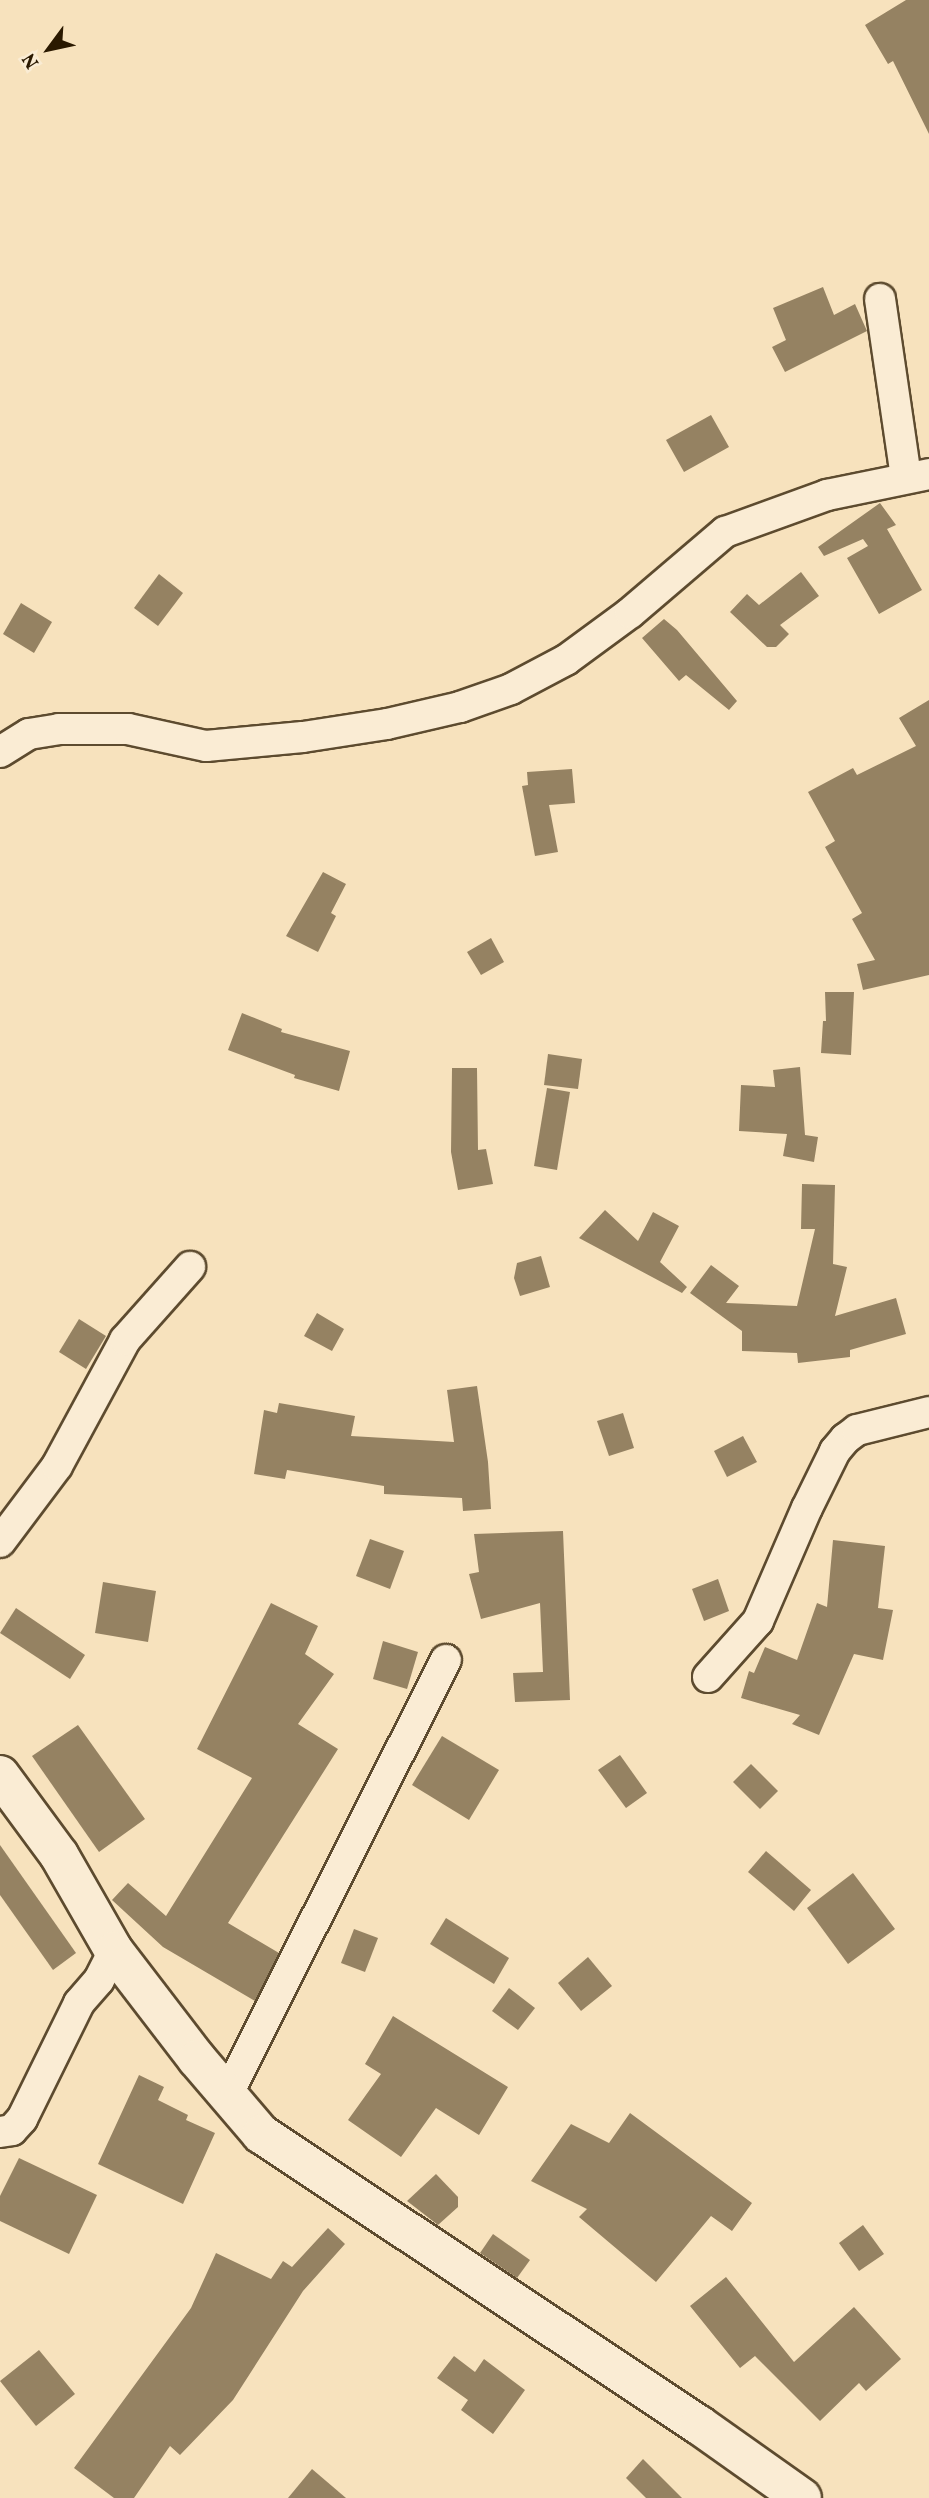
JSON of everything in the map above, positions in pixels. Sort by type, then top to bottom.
[{"type":"street","points":[[0,752],[29,734],[59,729],[128,729],[206,746],[303,737],[387,724],[460,707],[511,689],[566,660],[630,612],[725,533],[827,495],[917,476],[880,299]]},
{"type":"street","points":[[0,1542],[57,1466],[125,1339],[190,1267]]},
{"type":"street","points":[[708,1677],[758,1621],[807,1508],[840,1445],[857,1430],[929,1412]]},
{"type":"street","points":[[227,2095],[446,1660]]},
{"type":"street","points":[[0,1775],[59,1855],[114,1951],[261,2134],[699,2426],[802,2498]]},
{"type":"street","points":[[0,2132],[12,2130],[22,2119],[79,2003],[99,1980],[114,1951]]},
{"type":"building","points":[[906,0],[929,0],[929,134],[893,61],[888,64],[865,25]]},
{"type":"building","points":[[823,287],[834,315],[855,304],[867,331],[785,372],[772,347],[786,340],[773,308]]},
{"type":"building","points":[[711,415],[729,447],[684,472],[666,440]]},
{"type":"building","points":[[880,503],[896,525],[887,529],[922,590],[879,614],[847,558],[868,546],[863,539],[824,556],[818,547]]},
{"type":"building","points":[[801,572],[819,596],[780,625],[789,634],[776,647],[767,647],[730,612],[747,594],[759,605]]},
{"type":"building","points":[[159,574],[183,593],[158,626],[134,608]]},
{"type":"building","points":[[21,603],[52,622],[34,653],[3,634]]},
{"type":"building","points":[[664,619],[677,630],[737,701],[729,710],[686,675],[679,681],[642,638]]},
{"type":"building","points":[[929,700],[929,975],[863,990],[857,964],[875,960],[852,919],[862,913],[825,847],[835,841],[808,792],[853,768],[857,775],[916,746],[899,718]]},
{"type":"building","points":[[572,769],[575,803],[549,805],[558,852],[535,856],[522,786],[528,785],[527,772]]},
{"type":"building","points":[[323,872],[346,884],[331,913],[336,916],[318,952],[286,936]]},
{"type":"building","points":[[491,938],[504,962],[481,975],[467,952]]},
{"type":"building","points":[[825,992],[854,992],[851,1055],[821,1053],[823,1021],[826,1021]]},
{"type":"building","points":[[242,1013],[282,1029],[281,1032],[350,1051],[339,1091],[294,1078],[295,1075],[228,1050]]},
{"type":"building","points":[[548,1054],[582,1059],[578,1089],[544,1085]]},
{"type":"building","points":[[800,1067],[805,1135],[818,1137],[814,1162],[783,1156],[787,1134],[739,1131],[741,1085],[775,1087],[773,1070]]},
{"type":"building","points":[[452,1068],[477,1068],[478,1150],[486,1149],[493,1184],[458,1190],[451,1152]]},
{"type":"building","points":[[547,1088],[570,1092],[557,1170],[534,1166]]},
{"type":"building","points":[[802,1184],[835,1185],[833,1264],[847,1267],[835,1316],[896,1298],[906,1334],[850,1350],[850,1357],[798,1363],[797,1353],[742,1351],[742,1331],[690,1293],[711,1265],[739,1286],[726,1303],[797,1306],[815,1229],[801,1229]]},
{"type":"building","points":[[605,1210],[638,1241],[653,1212],[679,1226],[660,1262],[687,1287],[682,1293],[579,1238]]},
{"type":"building","points":[[541,1256],[550,1287],[520,1296],[514,1278],[517,1263]]},
{"type":"building","points":[[317,1313],[344,1329],[332,1351],[304,1336]]},
{"type":"building","points":[[79,1319],[106,1336],[86,1369],[59,1352]]},
{"type":"building","points":[[477,1386],[488,1462],[491,1509],[463,1511],[462,1498],[384,1494],[384,1486],[287,1470],[285,1479],[254,1474],[264,1410],[277,1413],[279,1403],[355,1416],[351,1436],[454,1442],[447,1390]]},
{"type":"building","points":[[623,1413],[634,1448],[609,1456],[597,1421]]},
{"type":"building","points":[[743,1436],[757,1462],[727,1477],[714,1451]]},
{"type":"building","points":[[563,1531],[570,1700],[515,1702],[513,1673],[543,1672],[540,1603],[481,1619],[469,1574],[479,1572],[474,1534]]},
{"type":"building","points":[[370,1539],[404,1551],[390,1589],[356,1576]]},
{"type":"building","points":[[833,1540],[885,1546],[878,1608],[893,1610],[883,1660],[854,1654],[819,1735],[792,1724],[800,1715],[741,1698],[749,1671],[754,1673],[765,1647],[797,1660],[817,1603],[827,1607]]},
{"type":"building","points":[[718,1579],[729,1611],[704,1621],[692,1589]]},
{"type":"building","points":[[103,1582],[156,1591],[148,1642],[95,1633]]},
{"type":"building","points":[[271,1603],[318,1626],[305,1654],[334,1674],[298,1724],[338,1749],[228,1923],[279,1953],[255,2001],[163,1947],[112,1900],[128,1883],[166,1916],[252,1778],[197,1749]]},
{"type":"building","points":[[16,1608],[85,1655],[70,1679],[0,1633]]},
{"type":"building","points":[[383,1641],[418,1652],[407,1689],[373,1679]]},
{"type":"building","points":[[78,1725],[145,1819],[99,1852],[32,1756]]},
{"type":"building","points":[[442,1736],[499,1770],[469,1820],[412,1785]]},
{"type":"building","points":[[620,1755],[647,1793],[626,1808],[598,1770]]},
{"type":"building","points":[[751,1764],[778,1791],[760,1809],[733,1782]]},
{"type":"building","points":[[0,1845],[76,1953],[53,1970],[0,1895]]},
{"type":"building","points":[[766,1851],[811,1890],[794,1911],[748,1872]]},
{"type":"building","points":[[853,1873],[895,1929],[848,1964],[807,1908]]},
{"type":"building","points":[[446,1918],[509,1958],[494,1984],[430,1944]]},
{"type":"building","points":[[354,1929],[378,1938],[365,1972],[341,1963]]},
{"type":"building","points":[[588,1957],[612,1986],[581,2011],[558,1983]]},
{"type":"building","points":[[509,1988],[535,2008],[518,2030],[492,2011]]},
{"type":"building","points":[[393,2016],[508,2087],[479,2135],[436,2108],[401,2157],[348,2120],[381,2074],[365,2064]]},
{"type":"building","points":[[139,2075],[164,2087],[158,2100],[188,2115],[186,2120],[215,2133],[183,2204],[98,2164]]},
{"type":"building","points":[[630,2113],[752,2203],[732,2231],[711,2216],[656,2282],[579,2217],[587,2209],[531,2181],[571,2124],[609,2143]]},
{"type":"building","points":[[19,2158],[97,2195],[69,2254],[0,2221],[0,2196]]},
{"type":"building","points":[[436,2174],[458,2197],[458,2207],[438,2225],[407,2201]]},
{"type":"building","points":[[863,2225],[884,2254],[859,2271],[839,2243]]},
{"type":"building","points":[[328,2228],[345,2244],[303,2291],[233,2400],[180,2455],[170,2446],[134,2498],[114,2498],[74,2468],[191,2308],[216,2253],[271,2279],[283,2261],[292,2267]]},
{"type":"building","points":[[493,2234],[530,2260],[517,2278],[480,2253]]},
{"type":"building","points":[[726,2277],[794,2362],[854,2307],[901,2359],[866,2391],[859,2383],[820,2421],[755,2356],[740,2368],[690,2306]]},
{"type":"building","points":[[39,2350],[75,2394],[36,2426],[0,2381]]},
{"type":"building","points":[[454,2356],[475,2372],[484,2359],[525,2390],[493,2434],[461,2410],[468,2400],[437,2378]]},
{"type":"building","points":[[643,2459],[682,2498],[646,2498],[626,2478]]},
{"type":"building","points":[[312,2469],[346,2498],[288,2498]]}]
